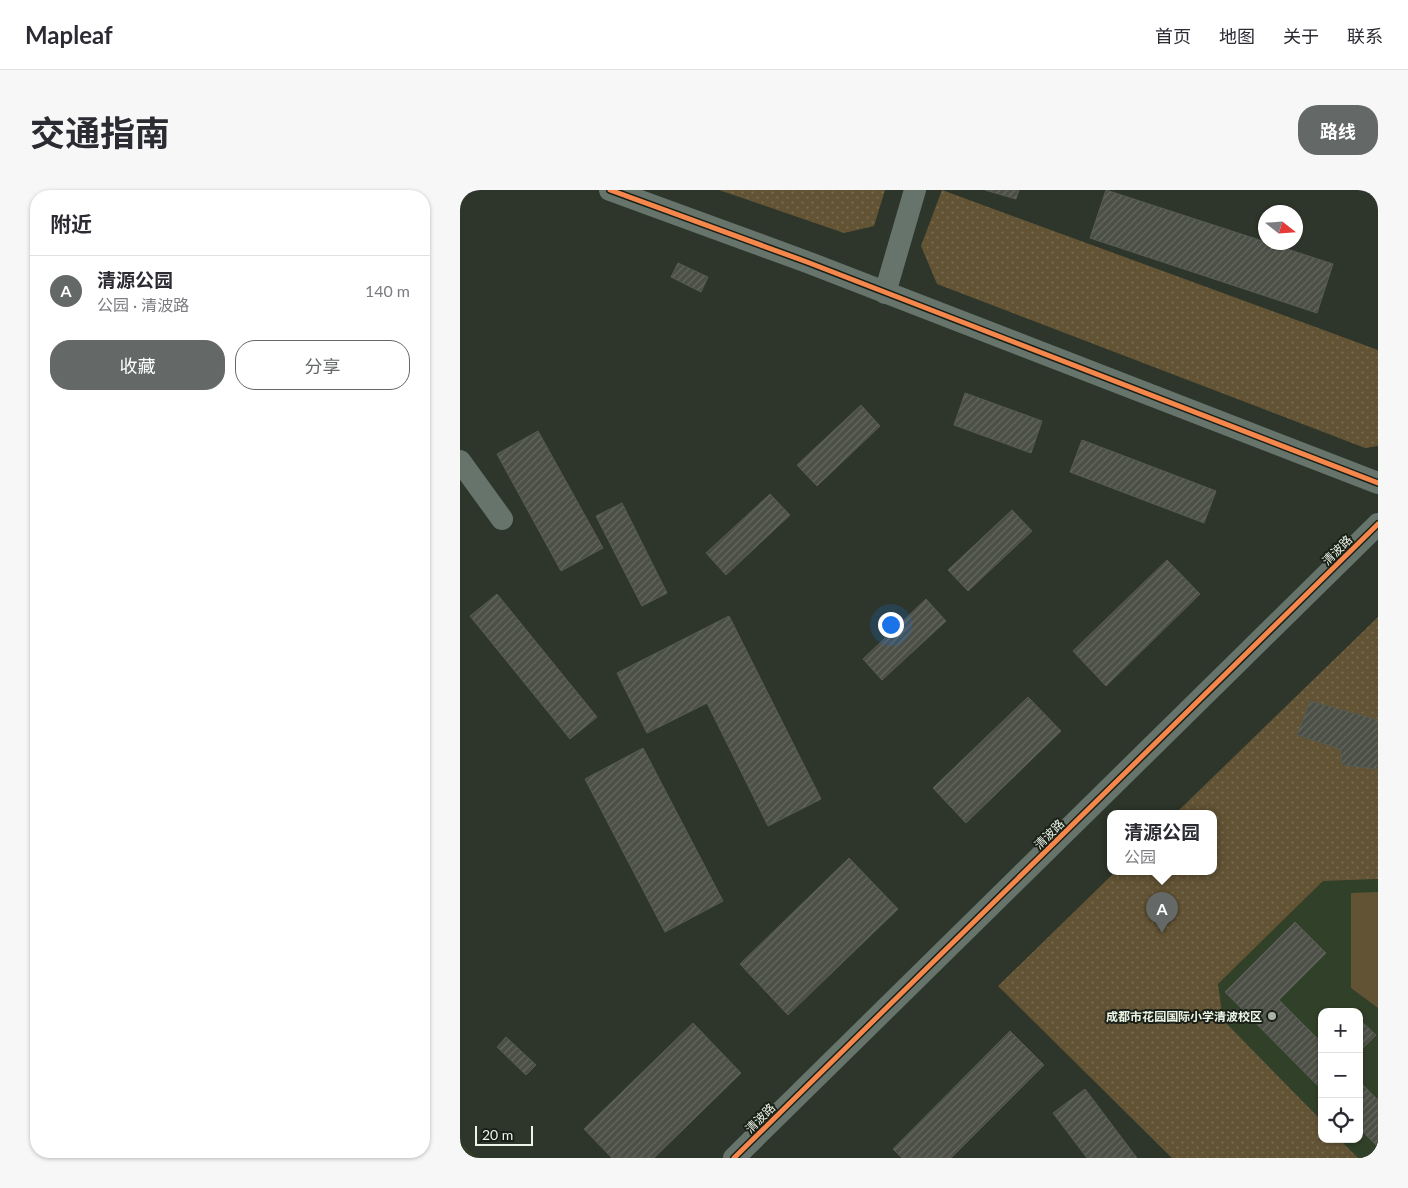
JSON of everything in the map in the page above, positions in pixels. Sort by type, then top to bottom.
[{"type":"street","points":[[610,190],[807,262],[1378,483]]},
{"type":"street","points":[[885,293],[915,190]]},
{"type":"street","points":[[460,461],[502,519]]},
{"type":"street","name":"清波路","points":[[734,1158],[1378,524]]},
{"type":"shaded area","points":[[719,190],[885,190],[874,226],[844,233]]},
{"type":"shaded area","points":[[942,190],[1378,350],[1378,446],[1365,448],[937,284],[921,246]]},
{"type":"shaded area","points":[[1378,617],[1378,879],[1323,881],[1218,984],[1223,1020],[1318,1117],[1318,1143],[1343,1143],[1358,1158],[1172,1158],[998,986],[1112,875],[1217,875],[1217,810],[1179,810]]},
{"type":"shaded area","name":"成都市花园国际小学清波校区","points":[[1378,879],[1378,1158],[1358,1158],[1343,1143],[1363,1143],[1363,1008],[1318,1008],[1318,1117],[1222,1020],[1218,984],[1323,881]]},
{"type":"shaded area","points":[[1378,892],[1378,1008],[1351,988],[1351,893]]},
{"type":"shaded area","points":[[460,1142],[476,1158],[460,1158]]},
{"type":"building","points":[[985,190],[1019,190],[1016,199]]},
{"type":"building","points":[[1106,190],[1258,240],[1258,250],[1290,250],[1333,264],[1317,313],[1090,238]]},
{"type":"building","points":[[678,263],[708,277],[701,292],[671,277]]},
{"type":"building","points":[[965,393],[1042,421],[1031,453],[954,425]]},
{"type":"building","points":[[861,405],[880,426],[817,486],[797,465]]},
{"type":"building","points":[[538,431],[603,548],[561,571],[497,454]]},
{"type":"building","points":[[1082,440],[1216,491],[1204,523],[1070,472]]},
{"type":"building","points":[[770,494],[790,515],[726,575],[706,553]]},
{"type":"building","points":[[622,503],[667,593],[642,606],[596,516]]},
{"type":"building","points":[[1012,510],[1032,531],[968,591],[948,570]]},
{"type":"building","points":[[1167,560],[1200,594],[1106,686],[1073,651]]},
{"type":"building","points":[[497,594],[597,717],[570,739],[470,616]]},
{"type":"building","points":[[926,599],[946,621],[882,680],[863,659]]},
{"type":"building","points":[[729,616],[821,799],[768,826],[707,703],[647,733],[617,673]]},
{"type":"building","points":[[1028,697],[1061,731],[966,823],[933,788]]},
{"type":"building","points":[[1310,701],[1378,720],[1378,769],[1342,765],[1340,749],[1297,735]]},
{"type":"building","points":[[643,748],[723,901],[665,932],[585,779]]},
{"type":"building","points":[[849,858],[898,909],[788,1015],[740,964]]},
{"type":"building","points":[[1295,922],[1326,953],[1279,1000],[1318,1039],[1318,1086],[1225,992]]},
{"type":"building","points":[[693,1023],[741,1073],[654,1158],[612,1158],[584,1129]]},
{"type":"building","points":[[1363,1023],[1376,1035],[1363,1048]]},
{"type":"building","points":[[1010,1031],[1044,1065],[951,1158],[902,1158],[893,1149]]},
{"type":"building","points":[[506,1037],[536,1065],[526,1075],[497,1047]]},
{"type":"building","points":[[1363,1085],[1378,1100],[1378,1147],[1363,1132]]},
{"type":"building","points":[[1085,1089],[1137,1158],[1087,1158],[1053,1113]]},
{"type":"cycle path","points":[[610,190],[807,262],[1378,483]]},
{"type":"cycle path","points":[[734,1158],[1378,524]]},
{"type":"place","name":"清源公园","points":[[1162,933]]},
{"type":"place","name":"成都市花园国际小学清波校区","points":[[1272,1016]]}]
